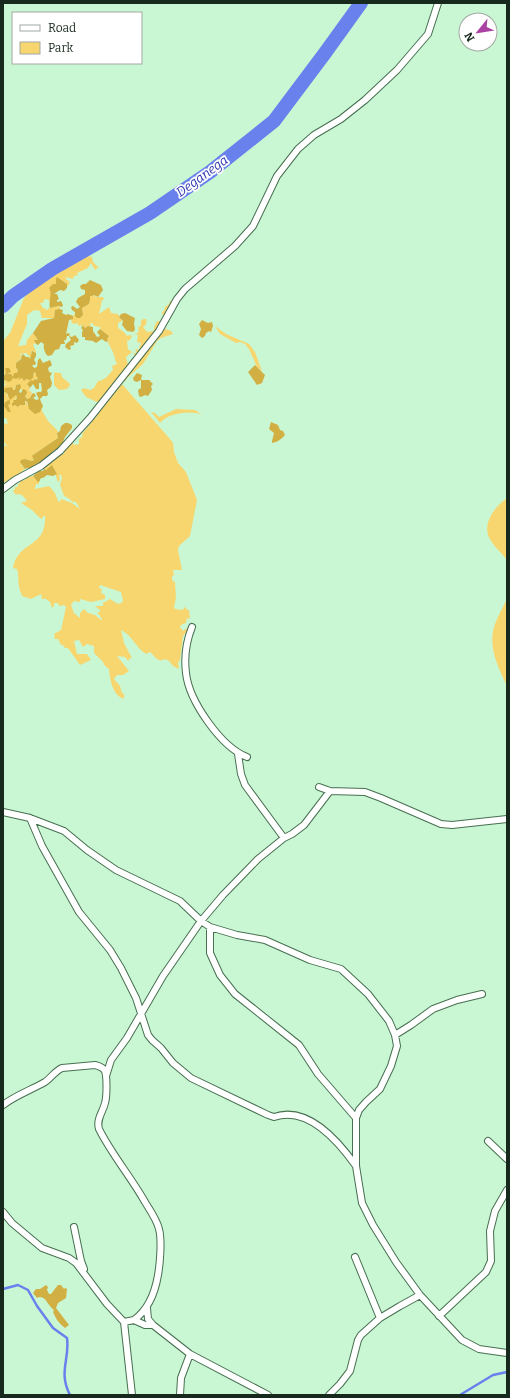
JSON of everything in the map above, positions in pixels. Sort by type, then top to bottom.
[{"type":"street","points":[[3,489],[15,480],[41,466],[60,451],[90,418],[159,331],[185,289],[235,246],[253,226],[277,176],[298,149],[314,135],[341,119],[365,100],[397,70],[415,51],[428,34],[438,3]]},
{"type":"street","points":[[192,628],[187,640],[185,659],[186,674],[190,687],[199,708],[221,739],[238,754],[247,757]]},
{"type":"street","points":[[238,754],[241,774],[245,785],[284,838]]},
{"type":"street","points":[[319,787],[330,791],[365,792],[441,824],[452,825],[507,819]]},
{"type":"street","points":[[124,1322],[134,1320],[141,1315],[147,1308],[156,1290],[159,1271],[160,1233],[159,1228],[137,1188],[97,1124],[98,1118],[106,1102],[106,1076],[113,1058],[127,1038],[163,976],[201,922],[245,871],[284,838],[304,825],[330,791]]},
{"type":"street","points":[[3,812],[30,818],[64,831],[87,850],[116,870],[180,901],[201,922],[210,927],[237,936],[265,940],[310,960],[341,969],[368,994],[389,1022],[395,1035],[397,1046],[391,1066],[380,1089],[359,1110],[356,1118],[356,1166],[362,1203],[396,1262],[420,1296],[462,1340],[479,1349],[507,1353]]},
{"type":"street","points":[[30,818],[42,846],[79,912],[110,950],[121,968],[136,998],[148,1035],[173,1063],[191,1078],[274,1117],[290,1114],[303,1117],[328,1133],[345,1150],[356,1166]]},
{"type":"street","points":[[210,927],[210,953],[220,975],[235,994],[299,1045],[318,1074],[356,1118]]},
{"type":"street","points":[[395,1035],[433,1009],[458,1000],[482,994]]},
{"type":"street","points":[[3,1105],[9,1100],[45,1082],[58,1070],[94,1065],[113,1058]]},
{"type":"street","points":[[94,1065],[102,1068],[106,1076]]},
{"type":"street","points":[[488,1141],[507,1159]]},
{"type":"street","points":[[439,1316],[486,1272],[491,1262],[490,1231],[495,1211],[507,1190]]},
{"type":"street","points":[[3,1212],[12,1223],[42,1248],[68,1258],[76,1263],[86,1274],[107,1304],[124,1322],[132,1395]]},
{"type":"street","points":[[74,1227],[81,1261],[86,1274]]},
{"type":"street","points":[[355,1257],[380,1318]]},
{"type":"street","points":[[329,1395],[350,1371],[358,1340],[361,1335],[380,1318],[420,1296]]},
{"type":"street","points":[[147,1308],[148,1319],[153,1325],[190,1354],[268,1395]]},
{"type":"street","points":[[134,1320],[145,1325],[153,1325]]},
{"type":"street","points":[[180,1395],[181,1378],[190,1354]]},
{"type":"green space","points":[[83,255],[92,257],[93,262],[99,268],[95,270],[91,263],[88,268],[77,273],[78,275],[74,276],[73,279],[66,277],[66,279],[70,282],[68,286],[65,282],[56,280],[56,284],[51,290],[52,295],[49,301],[47,299],[44,300],[43,303],[40,303],[42,307],[47,310],[58,306],[61,309],[55,310],[54,318],[42,318],[40,311],[34,310],[27,315],[27,324],[18,346],[26,345],[27,340],[33,333],[38,340],[33,344],[36,353],[33,351],[31,353],[31,358],[26,353],[20,354],[22,357],[16,363],[16,368],[18,370],[17,373],[14,373],[14,377],[29,379],[33,378],[34,372],[36,373],[39,377],[28,387],[30,388],[29,391],[32,392],[30,398],[27,399],[23,390],[20,389],[20,384],[15,387],[15,390],[10,387],[4,392],[7,393],[7,396],[16,395],[17,397],[14,402],[18,407],[20,405],[25,405],[26,400],[32,411],[41,409],[48,421],[58,431],[58,438],[33,455],[34,460],[32,461],[25,459],[21,464],[25,469],[3,483],[3,444],[7,446],[3,441],[3,423],[8,423],[6,418],[3,418],[3,387],[6,384],[3,382],[6,380],[10,381],[12,377],[11,374],[7,374],[11,372],[6,372],[4,375],[3,374],[4,340],[10,333],[24,298],[35,286],[70,260]]},
{"type":"green space","points":[[90,295],[103,297],[104,300],[102,300],[99,314],[109,307],[111,313],[118,314],[122,321],[118,323],[118,328],[127,336],[132,336],[130,340],[127,341],[128,349],[132,352],[126,357],[128,365],[133,361],[135,355],[133,353],[137,353],[135,350],[138,350],[140,348],[139,346],[141,345],[140,342],[138,343],[137,341],[137,334],[133,335],[139,332],[138,328],[141,325],[141,321],[146,319],[147,322],[145,323],[147,324],[143,327],[147,332],[154,331],[157,321],[160,321],[163,316],[157,330],[124,374],[122,374],[100,401],[97,402],[86,397],[81,390],[84,388],[90,390],[94,388],[98,381],[105,378],[113,370],[112,366],[117,364],[107,339],[109,336],[101,330],[100,327],[94,326],[90,323],[91,326],[85,328],[83,325],[79,326],[77,323],[72,323],[71,320],[74,314],[77,318],[80,318],[83,315],[82,308],[89,304]]},
{"type":"green space","points":[[170,301],[172,301],[163,316],[162,312],[164,311],[165,307]]},
{"type":"green space","points":[[215,326],[226,334],[249,344],[255,352],[262,371],[257,367],[249,349],[245,344],[240,342],[236,343],[220,334]]},
{"type":"green space","points":[[166,329],[171,331],[173,334],[157,341],[143,364],[127,378],[125,382],[123,380],[162,330]]},
{"type":"green space","points":[[54,373],[61,373],[62,377],[70,384],[67,389],[59,390],[54,385]]},
{"type":"green space","points":[[122,384],[173,443],[174,452],[178,463],[186,472],[197,500],[190,536],[179,546],[178,550],[182,570],[173,570],[174,575],[172,577],[172,580],[175,582],[176,598],[174,607],[175,609],[183,610],[184,607],[189,610],[190,619],[187,618],[186,623],[180,627],[183,631],[187,628],[187,631],[183,636],[180,660],[178,663],[179,669],[165,659],[158,660],[150,652],[146,654],[125,632],[121,630],[124,643],[132,658],[128,661],[125,657],[117,656],[129,671],[123,675],[117,675],[114,679],[124,694],[124,699],[114,690],[109,669],[94,653],[94,646],[87,644],[83,647],[79,640],[74,641],[77,654],[87,654],[91,660],[80,665],[68,648],[61,645],[58,639],[53,639],[55,638],[54,634],[61,630],[66,607],[64,605],[60,606],[57,603],[54,603],[52,608],[50,602],[46,599],[42,599],[41,594],[31,599],[22,596],[19,587],[17,569],[13,568],[20,553],[42,534],[45,515],[41,519],[32,510],[21,503],[27,501],[22,495],[16,495],[13,491],[15,487],[18,487],[20,481],[33,476],[39,482],[39,484],[36,484],[35,489],[49,486],[55,493],[58,501],[60,502],[61,499],[72,503],[80,509],[76,502],[73,502],[64,496],[60,485],[62,478],[61,475],[59,475],[60,480],[58,482],[56,472],[52,466],[46,470],[44,469],[60,454],[64,454],[64,450],[72,441],[74,445],[79,444],[79,439],[83,434],[81,435],[92,420],[97,417],[96,415],[104,407],[114,392],[117,391]],"holes":[[[100,585],[121,592],[123,601],[121,603],[118,604],[110,599],[103,603],[103,606],[95,606],[100,610],[100,612],[97,612],[102,619],[101,620],[84,609],[80,613],[80,618],[74,613],[71,605],[74,601],[80,602],[80,599],[91,602],[105,599],[105,595],[101,593],[102,589],[99,588]]]},
{"type":"green space","points":[[176,409],[195,410],[202,415],[197,413],[180,413],[168,417],[160,423],[151,412],[155,413],[159,417]]},
{"type":"green space","points":[[507,498],[507,560],[491,542],[487,529],[489,519],[495,509]]},
{"type":"green space","points":[[507,599],[507,686],[495,656],[492,640],[495,624]]},
{"type":"shaded area","points":[[57,277],[67,284],[67,288],[64,291],[60,290],[54,294],[57,294],[59,299],[57,302],[61,301],[63,305],[62,307],[58,306],[50,308],[51,292],[49,288],[53,284],[56,284]]},
{"type":"shaded area","points":[[90,280],[101,285],[103,290],[98,297],[94,295],[90,296],[89,304],[82,308],[83,315],[80,318],[77,318],[71,307],[73,306],[77,309],[80,307],[76,302],[78,298],[85,294],[85,290],[81,289],[80,286],[86,284]]},
{"type":"shaded area","points":[[55,310],[63,310],[62,313],[66,315],[68,314],[73,316],[73,319],[69,320],[66,334],[70,334],[67,336],[66,340],[64,340],[65,344],[61,344],[59,349],[55,350],[52,355],[48,356],[44,351],[44,344],[41,342],[38,345],[36,344],[34,340],[38,340],[33,333],[41,321],[54,318]]},
{"type":"shaded area","points":[[125,313],[135,318],[135,330],[133,332],[127,331],[122,325],[123,321],[119,317],[121,314]]},
{"type":"shaded area","points":[[202,320],[208,323],[212,322],[213,326],[211,332],[209,331],[206,333],[202,338],[199,335],[201,329],[199,324]]},
{"type":"shaded area","points":[[83,325],[85,328],[88,326],[93,327],[93,331],[97,337],[100,336],[97,332],[100,329],[109,336],[107,339],[108,341],[106,342],[102,339],[96,343],[85,340],[85,337],[82,337],[83,330],[81,328]]},
{"type":"shaded area","points":[[75,335],[79,340],[77,343],[74,342],[74,345],[70,346],[71,349],[69,350],[65,347],[71,340],[69,336],[72,337]]},
{"type":"shaded area","points":[[32,351],[36,353],[34,360],[36,363],[35,365],[32,365],[34,368],[37,367],[38,360],[40,358],[43,363],[50,360],[52,365],[48,368],[49,372],[52,373],[50,377],[52,383],[51,387],[47,390],[47,396],[43,396],[40,399],[43,406],[40,412],[35,414],[29,409],[27,401],[25,401],[25,405],[20,405],[18,407],[15,405],[12,406],[12,403],[14,402],[13,400],[16,400],[16,395],[10,400],[7,393],[4,392],[5,388],[12,387],[13,390],[15,390],[16,385],[20,384],[21,387],[19,392],[21,393],[23,389],[26,390],[27,393],[25,396],[27,399],[34,393],[36,396],[33,398],[36,400],[39,399],[36,393],[41,392],[42,390],[41,383],[39,383],[39,389],[36,389],[33,384],[30,388],[27,384],[31,380],[33,381],[38,378],[34,372],[33,378],[30,380],[26,379],[24,381],[22,378],[18,380],[20,377],[16,379],[13,378],[8,382],[6,380],[3,381],[3,374],[5,375],[6,372],[5,368],[9,368],[11,372],[7,374],[11,374],[13,377],[14,373],[17,373],[18,370],[16,368],[16,363],[21,359],[23,354],[30,359]]},
{"type":"shaded area","points":[[255,365],[265,375],[262,383],[257,385],[248,372]]},
{"type":"shaded area","points":[[137,373],[142,375],[141,380],[137,382],[134,381],[133,378]]},
{"type":"shaded area","points":[[141,380],[149,380],[153,384],[151,386],[152,390],[148,396],[139,396],[138,390],[141,388]]},
{"type":"shaded area","points":[[10,400],[10,404],[8,405],[11,412],[8,412],[4,406],[5,402],[7,402],[6,401]]},
{"type":"shaded area","points":[[271,422],[278,425],[280,430],[283,431],[285,435],[276,442],[272,443],[274,433],[269,429]]},
{"type":"shaded area","points":[[65,423],[72,425],[72,428],[65,437],[61,447],[53,451],[51,455],[33,468],[25,469],[20,462],[21,460],[34,460],[33,455],[58,438],[57,433],[60,431],[61,426]]},
{"type":"shaded area","points":[[52,465],[57,474],[53,476],[47,475],[41,478],[38,482],[33,476],[39,471],[43,471],[44,469],[46,470]]},
{"type":"shaded area","points":[[46,1285],[48,1287],[47,1290],[49,1294],[51,1294],[58,1285],[61,1285],[64,1289],[67,1289],[66,1298],[58,1303],[56,1308],[69,1325],[65,1328],[60,1324],[53,1312],[54,1310],[44,1298],[37,1298],[33,1293],[36,1289],[40,1289]]},
{"type":"waterway","name":"Deganega","points":[[3,306],[13,296],[52,269],[150,213],[210,172],[274,121],[361,3]]},
{"type":"waterway","points":[[3,1289],[18,1285],[28,1290],[37,1306],[53,1328],[67,1338],[65,1379],[70,1395]]},
{"type":"waterway","points":[[460,1395],[493,1375],[507,1372]]}]
